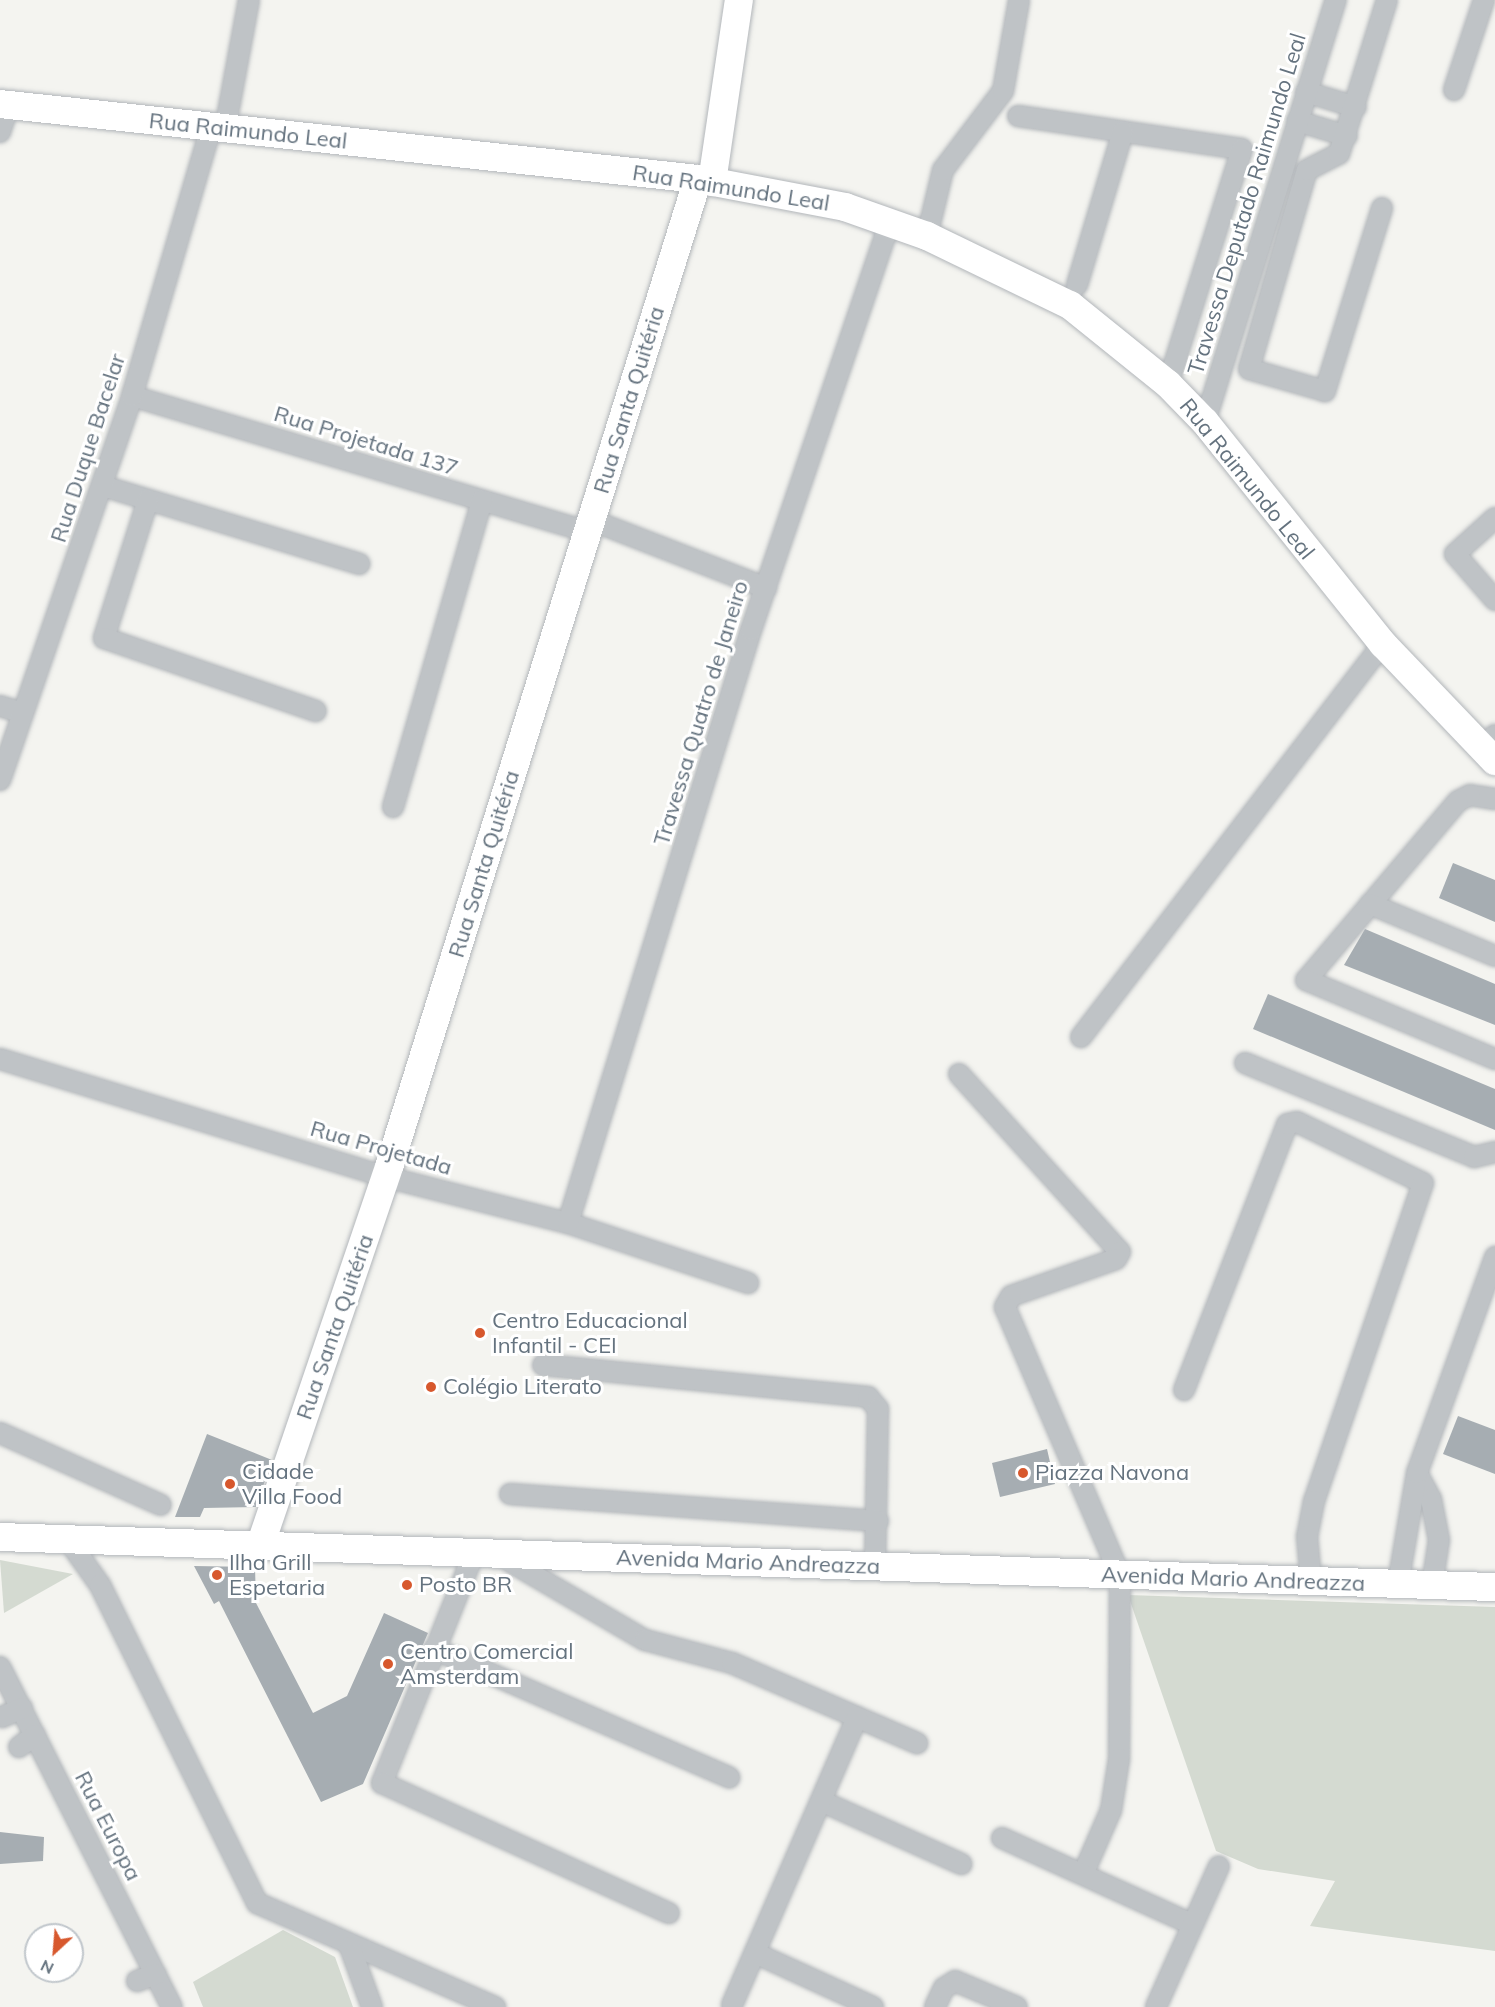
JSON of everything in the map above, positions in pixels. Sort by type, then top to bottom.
[{"type":"street","name":"Rua Duque Bacelar","points":[[0,780],[103,486],[218,128],[249,0]]},
{"type":"street","name":"Rua Santa Quitéria","points":[[260,1546],[386,1177],[589,526],[705,180],[739,0]]},
{"type":"street","points":[[927,236],[943,170],[1004,91],[1019,0]]},
{"type":"street","name":"Travessa Deputado Raimundo Leal","points":[[1205,422],[1336,0]]},
{"type":"street","points":[[1382,208],[1325,391],[1249,369],[1307,170],[1339,154],[1347,136],[1387,0]]},
{"type":"street","points":[[1454,90],[1484,0]]},
{"type":"street","points":[[1306,92],[1356,107]]},
{"type":"street","name":"Rua Raimundo Leal","points":[[4,104],[705,180],[786,193],[890,221],[927,236],[1070,305],[1168,384],[1205,422],[1383,644],[1491,748]]},
{"type":"street","points":[[0,132],[4,104]]},
{"type":"street","points":[[1018,116],[1244,151],[1168,384]]},
{"type":"street","points":[[1297,121],[1347,136]]},
{"type":"street","points":[[1077,285],[1123,132]]},
{"type":"street","name":"Travessa Quatro de Janeiro","points":[[568,1223],[766,588],[890,221]]},
{"type":"street","name":"Rua Projetada 137","points":[[132,396],[482,501],[589,526],[766,588]]},
{"type":"street","points":[[103,486],[359,564]]},
{"type":"street","points":[[148,500],[104,638],[316,711]]},
{"type":"street","points":[[393,807],[482,501]]},
{"type":"street","points":[[1495,518],[1455,554],[1495,600]]},
{"type":"street","points":[[1081,1037],[1383,644]]},
{"type":"street","points":[[0,706],[23,713]]},
{"type":"street","points":[[1495,799],[1463,797],[1306,980],[1495,1059]]},
{"type":"street","points":[[1370,904],[1495,956]]},
{"type":"street","name":"Rua Projetada","points":[[0,1059],[386,1177],[568,1223],[748,1283]]},
{"type":"street","points":[[1245,1064],[1474,1158],[1495,1152]]},
{"type":"street","points":[[959,1074],[1120,1252],[1116,1259],[1011,1296],[1005,1307],[1120,1575],[1119,1759],[1110,1810],[1083,1874]]},
{"type":"street","points":[[1184,1390],[1287,1124],[1297,1122],[1423,1183],[1314,1500],[1307,1536],[1311,1581]]},
{"type":"street","points":[[1398,1584],[1417,1473],[1495,1257]]},
{"type":"street","points":[[543,1365],[868,1397],[878,1409],[878,1521],[875,1567]]},
{"type":"street","points":[[0,1433],[161,1505]]},
{"type":"street","points":[[1417,1473],[1431,1499],[1439,1540],[1432,1585]]},
{"type":"street","points":[[510,1494],[878,1521]]},
{"type":"street","name":"Avenida Mario Andreazza","points":[[0,1538],[1495,1587]]},
{"type":"street","points":[[68,1540],[100,1585],[252,1896],[266,1909],[350,1947],[495,2007]]},
{"type":"street","points":[[669,1912],[382,1784],[434,1649],[486,1554],[645,1640],[732,1663],[917,1743]]},
{"type":"street","points":[[434,1649],[729,1777]]},
{"type":"street","name":"Rua Europa","points":[[0,1667],[22,1708],[146,1978],[171,2007]]},
{"type":"street","points":[[2,1717],[22,1708]]},
{"type":"street","points":[[732,2005],[857,1717]]},
{"type":"street","points":[[19,1747],[35,1736]]},
{"type":"street","points":[[821,1801],[961,1864]]},
{"type":"street","points":[[1002,1838],[1192,1924]]},
{"type":"street","points":[[1156,2007],[1220,1866]]},
{"type":"street","points":[[350,1947],[372,2007]]},
{"type":"street","points":[[755,1953],[873,2007]]},
{"type":"street","points":[[935,2007],[944,1988],[956,1981],[1017,2007]]},
{"type":"shaded area","points":[[0,1560],[73,1574],[4,1613]]},
{"type":"shaded area","points":[[1128,1595],[1495,1607],[1495,1951],[1310,1926],[1335,1881],[1258,1869],[1216,1851]]},
{"type":"shaded area","points":[[283,1930],[335,1957],[353,2007],[203,2007],[193,1982]]},
{"type":"building","points":[[1453,863],[1495,880],[1495,922],[1439,898]]},
{"type":"building","points":[[1365,929],[1495,984],[1495,1025],[1344,965]]},
{"type":"building","points":[[1268,994],[1495,1089],[1495,1130],[1253,1029]]},
{"type":"building","points":[[1458,1416],[1495,1430],[1495,1474],[1443,1454]]},
{"type":"building","name":"Cidade Villa Food","points":[[207,1434],[272,1460],[256,1507],[204,1508],[200,1517],[175,1517]]},
{"type":"building","name":"Piazza Navona","points":[[1047,1449],[1055,1484],[1000,1497],[992,1463]]},
{"type":"building","name":"Centro Comercial Amsterdam","points":[[194,1566],[255,1567],[256,1603],[313,1713],[347,1696],[384,1613],[428,1633],[363,1784],[321,1802],[219,1601],[214,1604]]},
{"type":"building","points":[[0,1832],[44,1837],[43,1861],[0,1864]]},
{"type":"place","name":"Centro Educacional Infantil - CEI","points":[[480,1333]]},
{"type":"place","name":"Colégio Literato","points":[[431,1387]]},
{"type":"place","name":"Piazza Navona","points":[[1023,1473]]},
{"type":"place","name":"Cidade Villa Food","points":[[230,1484]]},
{"type":"place","name":"Ilha Grill Espetaria","points":[[217,1575]]},
{"type":"place","name":"Posto BR","points":[[407,1585]]},
{"type":"place","name":"Centro Comercial Amsterdam","points":[[388,1664]]}]
